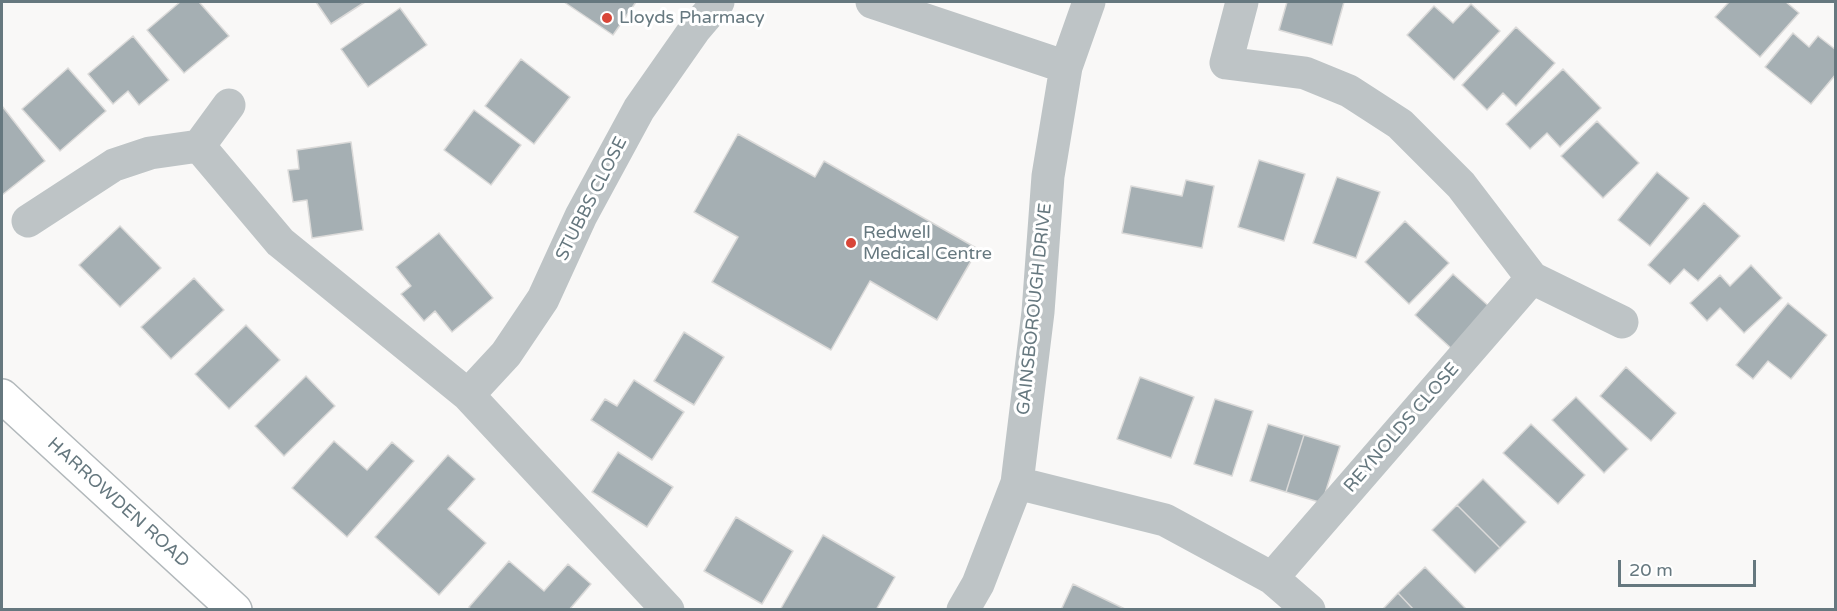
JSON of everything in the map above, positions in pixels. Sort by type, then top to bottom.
[{"type":"main road","name":"HARROWDEN ROAD","points":[[2,396],[235,609]]},
{"type":"street","name":"STUBBS CLOSE","points":[[468,395],[506,354],[543,299],[581,216],[639,109],[695,29],[718,2]]},
{"type":"street","points":[[872,2],[1066,67]]},
{"type":"street","name":"GAINSBOROUGH DRIVE","points":[[963,609],[978,584],[1017,483],[1038,312],[1048,176],[1066,67],[1089,2]]},
{"type":"street","points":[[1242,2],[1226,63],[1305,73],[1349,91],[1400,124],[1461,185],[1532,278],[1622,322]]},
{"type":"street","points":[[28,221],[114,165],[150,153],[199,146],[229,105]]},
{"type":"street","points":[[199,146],[280,242],[468,395],[668,609]]},
{"type":"street","name":"REYNOLDS CLOSE","points":[[1272,578],[1532,278]]},
{"type":"street","points":[[1017,483],[1165,520],[1272,578],[1309,609]]},
{"type":"building","points":[[180,2],[199,2],[229,36],[184,73],[147,30]]},
{"type":"building","points":[[316,2],[365,2],[331,24]]},
{"type":"building","name":"Lloyds Pharmacy","points":[[564,2],[636,2],[613,35]]},
{"type":"building","points":[[1287,2],[1344,2],[1332,45],[1279,30]]},
{"type":"building","points":[[1729,2],[1786,2],[1799,13],[1760,57],[1715,17]]},
{"type":"building","points":[[1471,4],[1500,31],[1454,80],[1407,35],[1434,6],[1453,23]]},
{"type":"building","points":[[400,8],[427,45],[368,87],[341,49]]},
{"type":"building","points":[[1516,27],[1555,63],[1516,106],[1503,93],[1487,110],[1462,85]]},
{"type":"building","points":[[1793,33],[1809,47],[1818,36],[1836,50],[1836,74],[1811,104],[1765,67]]},
{"type":"building","points":[[133,36],[169,80],[139,105],[128,91],[113,104],[88,74]]},
{"type":"building","points":[[521,59],[570,97],[534,144],[485,106]]},
{"type":"building","points":[[68,68],[106,111],[60,151],[22,109]]},
{"type":"building","points":[[1563,69],[1601,108],[1560,147],[1547,133],[1530,149],[1506,124]]},
{"type":"building","points":[[2,106],[45,161],[2,195]]},
{"type":"building","points":[[474,110],[521,145],[491,185],[444,150]]},
{"type":"building","points":[[1597,121],[1639,163],[1603,198],[1561,156]]},
{"type":"building","name":"Redwell Medical Centre","points":[[738,134],[815,177],[824,161],[978,249],[937,320],[870,281],[831,350],[712,282],[738,237],[694,212]]},
{"type":"building","points":[[351,142],[363,230],[312,238],[307,200],[293,202],[288,170],[299,169],[297,150]]},
{"type":"building","points":[[1259,160],[1305,174],[1284,241],[1238,227]]},
{"type":"building","points":[[1657,172],[1689,198],[1650,246],[1618,220]]},
{"type":"building","points":[[1337,177],[1380,192],[1356,258],[1313,243]]},
{"type":"building","points":[[1186,180],[1214,186],[1202,248],[1122,233],[1131,186],[1182,196]]},
{"type":"building","points":[[1704,203],[1740,236],[1698,281],[1684,269],[1670,284],[1648,265]]},
{"type":"building","points":[[1405,221],[1449,263],[1409,304],[1365,262]]},
{"type":"building","points":[[120,226],[161,268],[120,307],[79,265]]},
{"type":"building","points":[[439,233],[493,298],[452,332],[435,311],[424,321],[401,294],[411,286],[396,267]]},
{"type":"building","points":[[1751,265],[1782,298],[1744,333],[1720,308],[1707,321],[1690,303],[1720,275],[1730,286]]},
{"type":"building","points":[[1453,274],[1492,309],[1453,350],[1415,315]]},
{"type":"building","points":[[194,278],[224,310],[171,359],[141,327]]},
{"type":"building","points":[[1788,303],[1827,335],[1791,379],[1768,361],[1753,379],[1736,365]]},
{"type":"building","points":[[246,325],[280,360],[229,409],[195,374]]},
{"type":"building","points":[[684,332],[724,357],[694,405],[654,381]]},
{"type":"building","points":[[1626,367],[1676,413],[1651,441],[1600,396]]},
{"type":"building","points":[[306,376],[335,406],[284,456],[255,426]]},
{"type":"building","points":[[1140,377],[1194,397],[1171,458],[1117,439]]},
{"type":"building","points":[[634,380],[684,412],[652,460],[591,420],[605,399],[617,406]]},
{"type":"building","points":[[1576,397],[1628,449],[1604,473],[1552,420]]},
{"type":"building","points":[[1215,399],[1253,411],[1232,476],[1194,464]]},
{"type":"building","points":[[1268,424],[1304,435],[1286,492],[1250,481]]},
{"type":"building","points":[[1531,424],[1585,475],[1558,504],[1503,453]]},
{"type":"building","points":[[1304,435],[1340,446],[1322,503],[1286,492]]},
{"type":"building","points":[[334,441],[367,470],[392,442],[414,461],[347,537],[292,488]]},
{"type":"building","points":[[618,452],[673,487],[647,527],[592,492]]},
{"type":"building","points":[[448,455],[475,479],[448,509],[486,543],[439,595],[375,537]]},
{"type":"building","points":[[1483,479],[1526,522],[1500,548],[1457,505]]},
{"type":"building","points":[[1457,505],[1500,548],[1475,573],[1432,530]]},
{"type":"building","points":[[736,517],[793,551],[762,604],[704,571]]},
{"type":"building","points":[[823,535],[895,577],[876,610],[780,610]]},
{"type":"building","points":[[509,561],[544,591],[568,564],[591,584],[569,610],[471,610],[469,607]]},
{"type":"building","points":[[1425,567],[1467,610],[1414,610],[1398,593]]},
{"type":"building","points":[[1073,584],[1127,610],[1061,610]]},
{"type":"building","points":[[1398,593],[1414,610],[1382,610]]},
{"type":"place","name":"Lloyds Pharmacy","points":[[607,18]]},
{"type":"place","name":"Redwell Medical Centre","points":[[851,243]]}]
